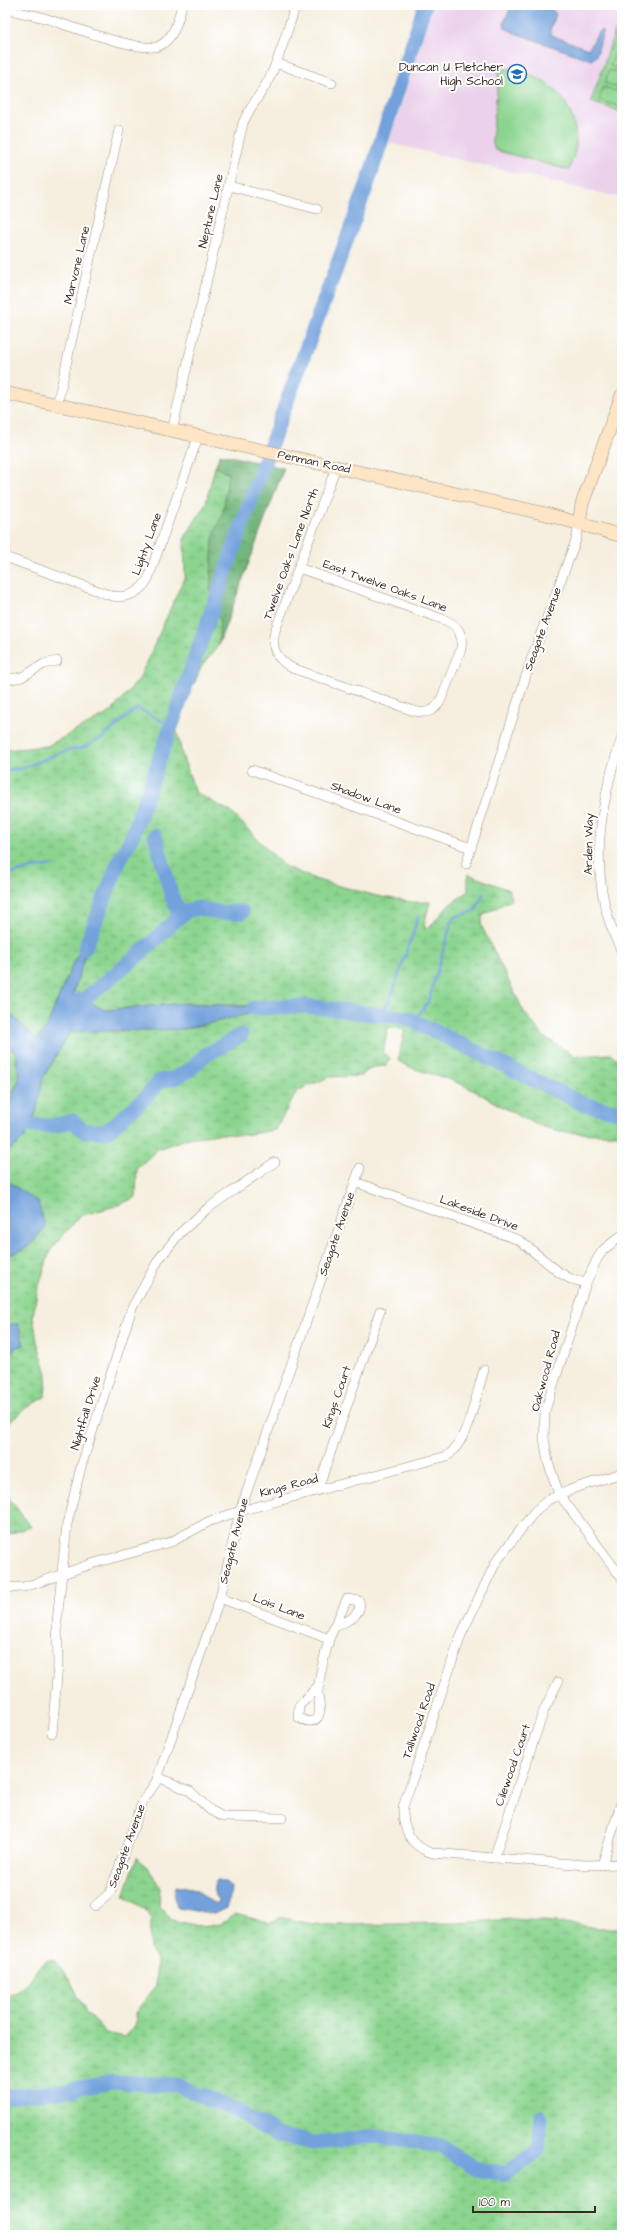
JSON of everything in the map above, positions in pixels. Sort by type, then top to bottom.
[{"type":"street","name":"Neptune Lane","points":[[172,431],[243,123],[248,111],[262,92],[276,63],[296,5]]},
{"type":"street","points":[[5,9],[40,17],[134,46],[152,48],[166,42],[173,34],[182,6]]},
{"type":"street","points":[[276,63],[332,83]]},
{"type":"street","name":"Marvone Lane","points":[[57,405],[119,130]]},
{"type":"street","points":[[229,186],[317,209]]},
{"type":"street","name":"Penman Road","points":[[5,393],[538,512],[622,536]]},
{"type":"street","name":"Seagate Avenue","points":[[466,864],[532,657],[576,540],[582,504],[622,396]]},
{"type":"street","name":"Lighty Lane","points":[[5,557],[112,596],[127,597],[140,590],[148,579],[198,437]]},
{"type":"street","name":"Twelve Oaks Lane North","points":[[336,467],[275,631],[273,638],[274,650],[280,660],[292,668],[414,711],[431,711]]},
{"type":"street","name":"East Twelve Oaks Lane","points":[[299,568],[453,623],[460,632],[461,649],[440,702],[431,711]]},
{"type":"street","points":[[5,680],[22,677],[44,664],[57,661]]},
{"type":"street","name":"Arden Way","points":[[622,737],[606,789],[599,841],[600,873],[604,899],[610,922],[622,952]]},
{"type":"street","name":"Shadow Lane","points":[[252,770],[471,848]]},
{"type":"street","name":"Nightfall Drive","points":[[52,1733],[58,1665],[57,1621],[67,1524],[81,1467],[121,1338],[132,1308],[143,1284],[159,1259],[186,1228],[208,1208],[275,1162]]},
{"type":"street","name":"Seagate Avenue","points":[[95,1906],[110,1893],[143,1801],[158,1777],[220,1598],[240,1511],[360,1168]]},
{"type":"street","name":"Lakeside Drive","points":[[355,1182],[519,1240],[560,1273],[571,1279],[586,1284]]},
{"type":"street","name":"Oakwood Road","points":[[622,1235],[603,1250],[597,1259],[586,1284],[545,1411],[544,1438],[548,1462],[558,1494],[622,1578]]},
{"type":"street","name":"Kings Court","points":[[317,1491],[380,1311]]},
{"type":"street","name":"Kings Road","points":[[5,1588],[23,1586],[91,1564],[171,1542],[210,1521],[240,1511],[447,1456],[455,1450],[463,1436],[484,1370]]},
{"type":"street","name":"Tallwood Road","points":[[622,1473],[558,1494],[535,1511],[496,1562],[461,1635],[403,1807],[402,1819],[406,1832],[414,1843],[423,1850],[444,1854],[494,1858],[602,1865],[622,1864]]},
{"type":"street","name":"Lois Lane","points":[[220,1598],[329,1639]]},
{"type":"street","points":[[319,1685],[329,1639],[335,1627]]},
{"type":"street","name":"Cilewood Court","points":[[494,1858],[544,1710],[558,1682]]},
{"type":"street","points":[[158,1777],[190,1791],[210,1810],[223,1817],[282,1818]]},
{"type":"street","points":[[602,1865],[622,1800]]},
{"type":"shaded area","name":"Duncan U Fletcher High School","points":[[434,5],[622,5],[622,198],[389,143]]},
{"type":"green space","points":[[615,31],[622,33],[622,112],[591,102]]},
{"type":"green space","points":[[615,53],[622,56],[622,70],[610,66]]},
{"type":"green space","points":[[510,69],[538,78],[559,94],[566,104],[572,117],[576,146],[569,170],[495,150],[492,141],[499,70]]},
{"type":"green space","points":[[609,70],[622,74],[622,89],[605,83]]},
{"type":"green space","points":[[603,87],[622,93],[622,107],[599,100]]},
{"type":"green space","points":[[220,454],[284,468],[218,646],[220,621],[210,591],[213,537],[223,512],[228,475],[215,467]]},
{"type":"green space","points":[[215,467],[228,474],[223,512],[213,537],[210,591],[220,621],[218,646],[202,666],[190,693],[177,731],[182,755],[196,793],[231,812],[284,866],[317,880],[377,896],[411,902],[430,902],[424,925],[427,930],[450,904],[468,892],[468,874],[509,890],[511,900],[483,915],[481,925],[524,1012],[543,1036],[575,1056],[611,1054],[622,1063],[622,1134],[574,1133],[540,1126],[456,1082],[405,1065],[398,1061],[405,1029],[388,1028],[383,1053],[390,1058],[386,1066],[372,1067],[361,1076],[329,1077],[297,1091],[275,1130],[245,1135],[219,1134],[188,1138],[158,1149],[137,1168],[136,1197],[119,1205],[80,1216],[50,1251],[37,1292],[33,1316],[37,1341],[47,1374],[45,1397],[27,1407],[5,1426],[5,1415],[10,1414],[5,1411],[5,1356],[10,1355],[16,1347],[23,1345],[5,1331],[5,1257],[30,1246],[10,1183],[5,1183],[5,1155],[23,1139],[36,1113],[42,1078],[70,1032],[184,1029],[273,1007],[186,1003],[104,1010],[73,994],[92,931],[74,961],[46,1028],[36,1040],[5,1009],[5,750],[47,746],[111,712],[139,679],[185,576],[184,539],[206,503]]},
{"type":"green space","points":[[5,1042],[16,1054],[19,1080],[5,1109]]},
{"type":"green space","points":[[5,1493],[31,1527],[5,1535],[5,1512],[9,1504],[5,1501]]},
{"type":"green space","points":[[137,1857],[148,1868],[160,1887],[159,1906],[171,1920],[199,1926],[221,1924],[235,1914],[271,1923],[279,1918],[312,1924],[338,1925],[455,1923],[513,1919],[557,1922],[598,1928],[622,1928],[622,2235],[5,2235],[5,1997],[19,1990],[48,1960],[56,1961],[72,1984],[86,2012],[106,2033],[124,2037],[136,2024],[135,2013],[155,1986],[157,1962],[150,1950],[151,1920],[146,1910],[124,1896]]},
{"type":"water","points":[[530,4],[547,7],[556,14],[550,30],[551,35],[588,49],[601,30],[603,32],[596,57],[591,60],[505,28],[504,22],[512,5]]},
{"type":"water","points":[[93,929],[73,994],[105,1010],[186,1003],[275,1008],[184,1029],[70,1032],[43,1078],[36,1113],[23,1139],[5,1155],[5,1109],[19,1080],[16,1054],[5,1042],[5,1009],[37,1040],[46,1028],[74,961]]},
{"type":"water","points":[[5,1183],[10,1183],[38,1202],[45,1227],[30,1246],[5,1257],[5,1227],[11,1225],[5,1221]]},
{"type":"water","points":[[10,1324],[18,1324],[24,1345],[16,1347],[10,1355],[5,1356],[5,1331]]},
{"type":"water","points":[[216,1881],[225,1881],[231,1887],[230,1898],[226,1908],[214,1914],[178,1908],[174,1898],[176,1886],[197,1890],[207,1899],[217,1904],[219,1900],[214,1893]]},
{"type":"waterway","points":[[85,948],[118,864],[133,834],[264,463],[368,182],[425,5]]},
{"type":"waterway","points":[[5,770],[20,769],[68,750],[82,748],[102,738],[137,708],[171,726]]},
{"type":"waterway","points":[[155,836],[172,897],[177,908],[178,918]]},
{"type":"waterway","points":[[5,876],[24,870],[52,865]]},
{"type":"waterway","points":[[413,1021],[428,1002],[453,917],[475,911],[484,893]]},
{"type":"waterway","points":[[64,1007],[86,998],[137,956],[186,911],[199,908],[221,913],[242,912]]},
{"type":"waterway","points":[[381,1015],[390,1000],[419,915]]},
{"type":"waterway","points":[[254,1008],[305,1006],[407,1018],[583,1104],[622,1113]]},
{"type":"waterway","points":[[18,1125],[51,1126],[73,1121],[84,1131],[107,1131],[144,1099],[160,1081],[175,1078],[191,1069],[204,1056],[241,1035]]},
{"type":"waterway","points":[[5,2097],[65,2091],[112,2082],[177,2085],[235,2110],[277,2135],[313,2143],[377,2136],[441,2146],[476,2169],[506,2174],[538,2150],[541,2117]]},
{"type":"place","name":"Duncan U Fletcher High School","points":[[517,74]]}]
